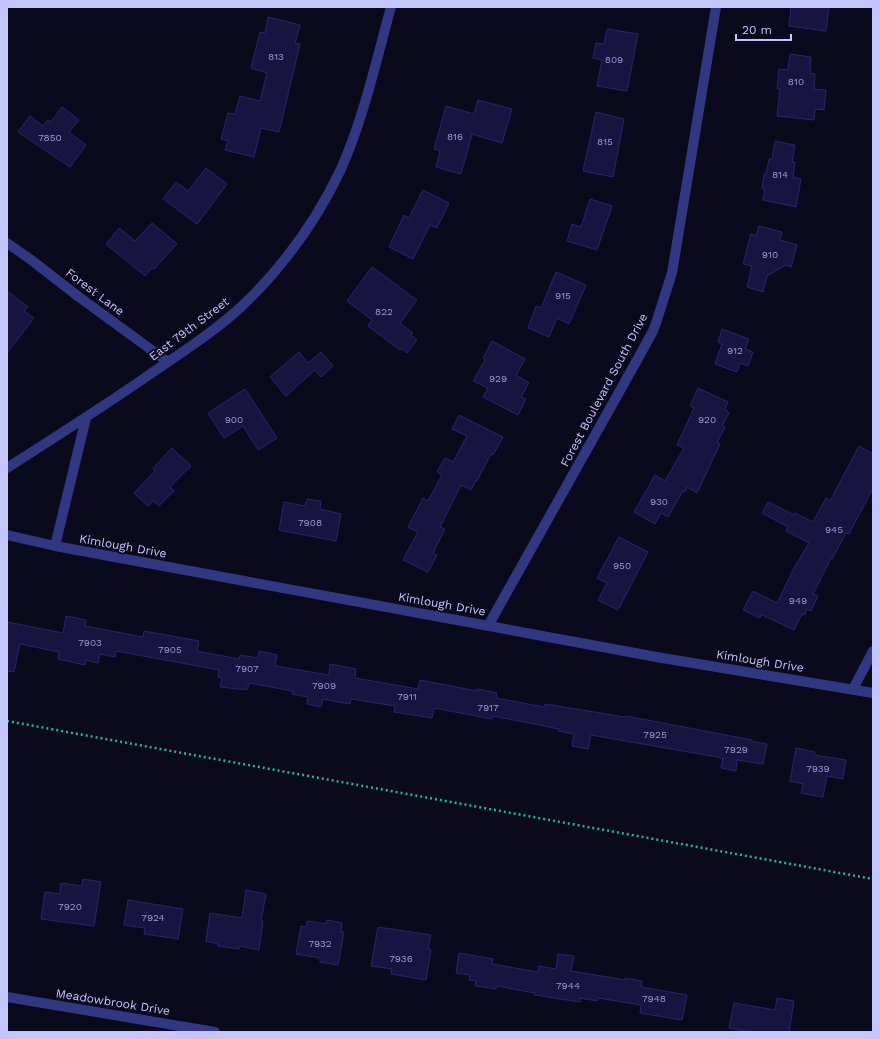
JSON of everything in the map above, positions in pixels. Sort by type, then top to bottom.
[{"type":"street","name":"East 79th Street","points":[[7,468],[86,418],[197,342],[243,305],[288,256],[321,206],[341,169],[356,130],[391,7]]},
{"type":"street","name":"Forest Boulevard South Drive","points":[[488,626],[636,362],[656,323],[672,273],[716,7]]},
{"type":"street","name":"Forest Lane","points":[[7,242],[168,362]]},
{"type":"street","points":[[55,546],[86,418]]},
{"type":"street","name":"Kimlough Drive","points":[[7,535],[55,546],[662,658],[873,693]]},
{"type":"street","points":[[854,689],[873,651]]},
{"type":"street","name":"Meadowbrook Drive","points":[[7,997],[215,1032]]},
{"type":"path","points":[[7,722],[873,879]]},
{"type":"building","points":[[791,7],[829,7],[826,31],[789,26]]},
{"type":"building","points":[[268,17],[300,25],[295,43],[300,44],[279,132],[261,128],[254,157],[225,150],[228,141],[221,139],[228,113],[235,114],[240,96],[260,101],[267,73],[251,68],[260,32],[265,33]]},
{"type":"building","points":[[607,29],[638,34],[627,91],[597,86],[602,60],[593,58],[596,43],[604,44]]},
{"type":"building","points":[[790,54],[811,57],[810,73],[815,74],[814,89],[826,90],[824,110],[815,109],[814,120],[777,116],[780,89],[777,89],[779,69],[788,70]]},
{"type":"building","points":[[478,100],[512,109],[502,143],[472,134],[461,174],[436,167],[440,151],[434,149],[446,106],[474,114]]},
{"type":"building","points":[[62,107],[79,120],[69,132],[86,145],[70,167],[18,132],[30,116],[43,126],[48,120],[51,122]]},
{"type":"building","points":[[596,112],[624,119],[613,177],[583,171]]},
{"type":"building","points":[[775,141],[795,145],[792,162],[795,162],[793,177],[801,179],[796,207],[763,200],[765,189],[762,188],[764,174],[766,174],[769,159],[772,159]]},
{"type":"building","points":[[206,168],[227,184],[197,224],[163,199],[176,182],[188,191]]},
{"type":"building","points":[[423,190],[449,203],[437,228],[430,225],[413,259],[389,247],[404,215],[409,218]]},
{"type":"building","points":[[590,199],[612,206],[597,250],[567,241],[572,224],[581,227]]},
{"type":"building","points":[[152,223],[177,244],[154,269],[152,268],[145,276],[106,244],[119,228],[135,241]]},
{"type":"building","points":[[759,226],[782,232],[780,240],[797,245],[791,267],[786,265],[767,276],[763,292],[747,287],[752,266],[743,264],[751,234],[756,236]]},
{"type":"building","points":[[372,267],[417,300],[400,323],[413,333],[411,335],[417,340],[407,353],[401,348],[400,350],[368,326],[372,320],[347,301]]},
{"type":"building","points":[[556,272],[586,285],[569,324],[557,318],[549,337],[528,328],[536,306],[541,308]]},
{"type":"building","points":[[7,291],[28,307],[24,311],[34,318],[7,353]]},
{"type":"building","points":[[722,329],[749,339],[745,349],[753,352],[748,366],[740,363],[737,372],[715,364],[722,344],[718,342]]},
{"type":"building","points":[[492,341],[525,359],[516,375],[529,383],[521,397],[526,399],[518,415],[483,397],[488,388],[473,381],[485,360],[483,358]]},
{"type":"building","points":[[299,352],[308,363],[321,352],[333,366],[321,377],[315,370],[286,396],[270,377]]},
{"type":"building","points":[[698,388],[728,402],[725,409],[729,413],[722,426],[725,427],[717,443],[720,444],[697,493],[687,487],[685,492],[683,491],[668,517],[661,513],[655,524],[634,512],[655,475],[665,481],[684,448],[677,445],[694,408],[690,406]]},
{"type":"building","points":[[245,389],[277,438],[258,450],[243,426],[224,438],[208,413]]},
{"type":"building","points":[[459,415],[503,437],[493,455],[491,454],[471,490],[461,485],[440,527],[445,529],[433,553],[437,555],[428,572],[403,560],[418,532],[408,527],[423,498],[428,501],[442,475],[437,472],[445,458],[453,462],[467,436],[452,429]]},
{"type":"building","points":[[859,446],[873,454],[873,488],[849,534],[846,533],[832,559],[831,558],[813,594],[818,596],[811,611],[807,609],[805,615],[802,614],[794,630],[762,615],[760,618],[743,610],[753,591],[777,603],[794,568],[809,543],[786,531],[788,527],[762,513],[768,502],[794,515],[795,513],[813,522],[826,498],[830,501]]},
{"type":"building","points":[[172,448],[191,466],[170,487],[174,491],[159,506],[153,501],[148,506],[134,493],[155,471],[153,468]]},
{"type":"building","points":[[307,499],[321,501],[320,509],[341,514],[336,541],[279,530],[284,502],[305,506]]},
{"type":"building","points":[[619,537],[648,552],[618,610],[598,600],[607,583],[597,578]]},
{"type":"building","points":[[66,616],[86,620],[85,626],[143,637],[144,631],[199,641],[197,651],[239,659],[240,655],[258,658],[259,651],[277,655],[275,666],[329,675],[330,664],[356,669],[355,678],[418,689],[420,680],[477,691],[477,689],[497,693],[496,698],[544,707],[545,704],[626,716],[767,744],[763,764],[737,760],[736,771],[721,768],[723,758],[591,735],[588,749],[572,746],[574,734],[559,731],[559,729],[493,716],[492,719],[434,708],[432,718],[394,712],[395,706],[351,699],[350,704],[323,699],[321,707],[307,704],[308,697],[292,694],[293,691],[249,683],[247,690],[220,687],[222,678],[218,677],[219,670],[116,651],[115,657],[100,654],[98,663],[86,660],[85,665],[58,659],[59,652],[20,644],[14,672],[7,671],[7,622],[63,633]]},
{"type":"building","points":[[796,748],[815,752],[814,755],[846,760],[843,779],[827,776],[823,797],[801,793],[803,784],[790,781]]},
{"type":"building","points":[[83,879],[101,882],[94,926],[41,919],[45,892],[60,894],[61,883],[82,886]]},
{"type":"building","points":[[246,890],[266,894],[261,921],[263,921],[259,950],[240,946],[239,949],[218,946],[218,944],[206,941],[210,913],[242,918]]},
{"type":"building","points":[[128,900],[183,909],[178,939],[144,934],[145,928],[124,925]]},
{"type":"building","points":[[327,920],[342,923],[341,932],[344,932],[338,965],[320,962],[320,958],[296,954],[301,926],[306,927],[307,921],[326,924]]},
{"type":"building","points":[[378,927],[431,935],[428,949],[431,950],[426,980],[391,974],[392,969],[371,966]]},
{"type":"building","points":[[459,953],[493,959],[492,964],[538,972],[539,966],[556,969],[558,954],[574,956],[571,971],[625,980],[625,978],[642,981],[641,987],[687,995],[682,1020],[640,1013],[641,1005],[598,998],[597,1001],[580,998],[580,1002],[535,995],[535,993],[496,986],[496,989],[475,986],[476,981],[469,980],[470,975],[456,973]]},
{"type":"building","points":[[777,998],[794,1001],[789,1032],[749,1032],[729,1028],[734,1003],[775,1010]]}]
